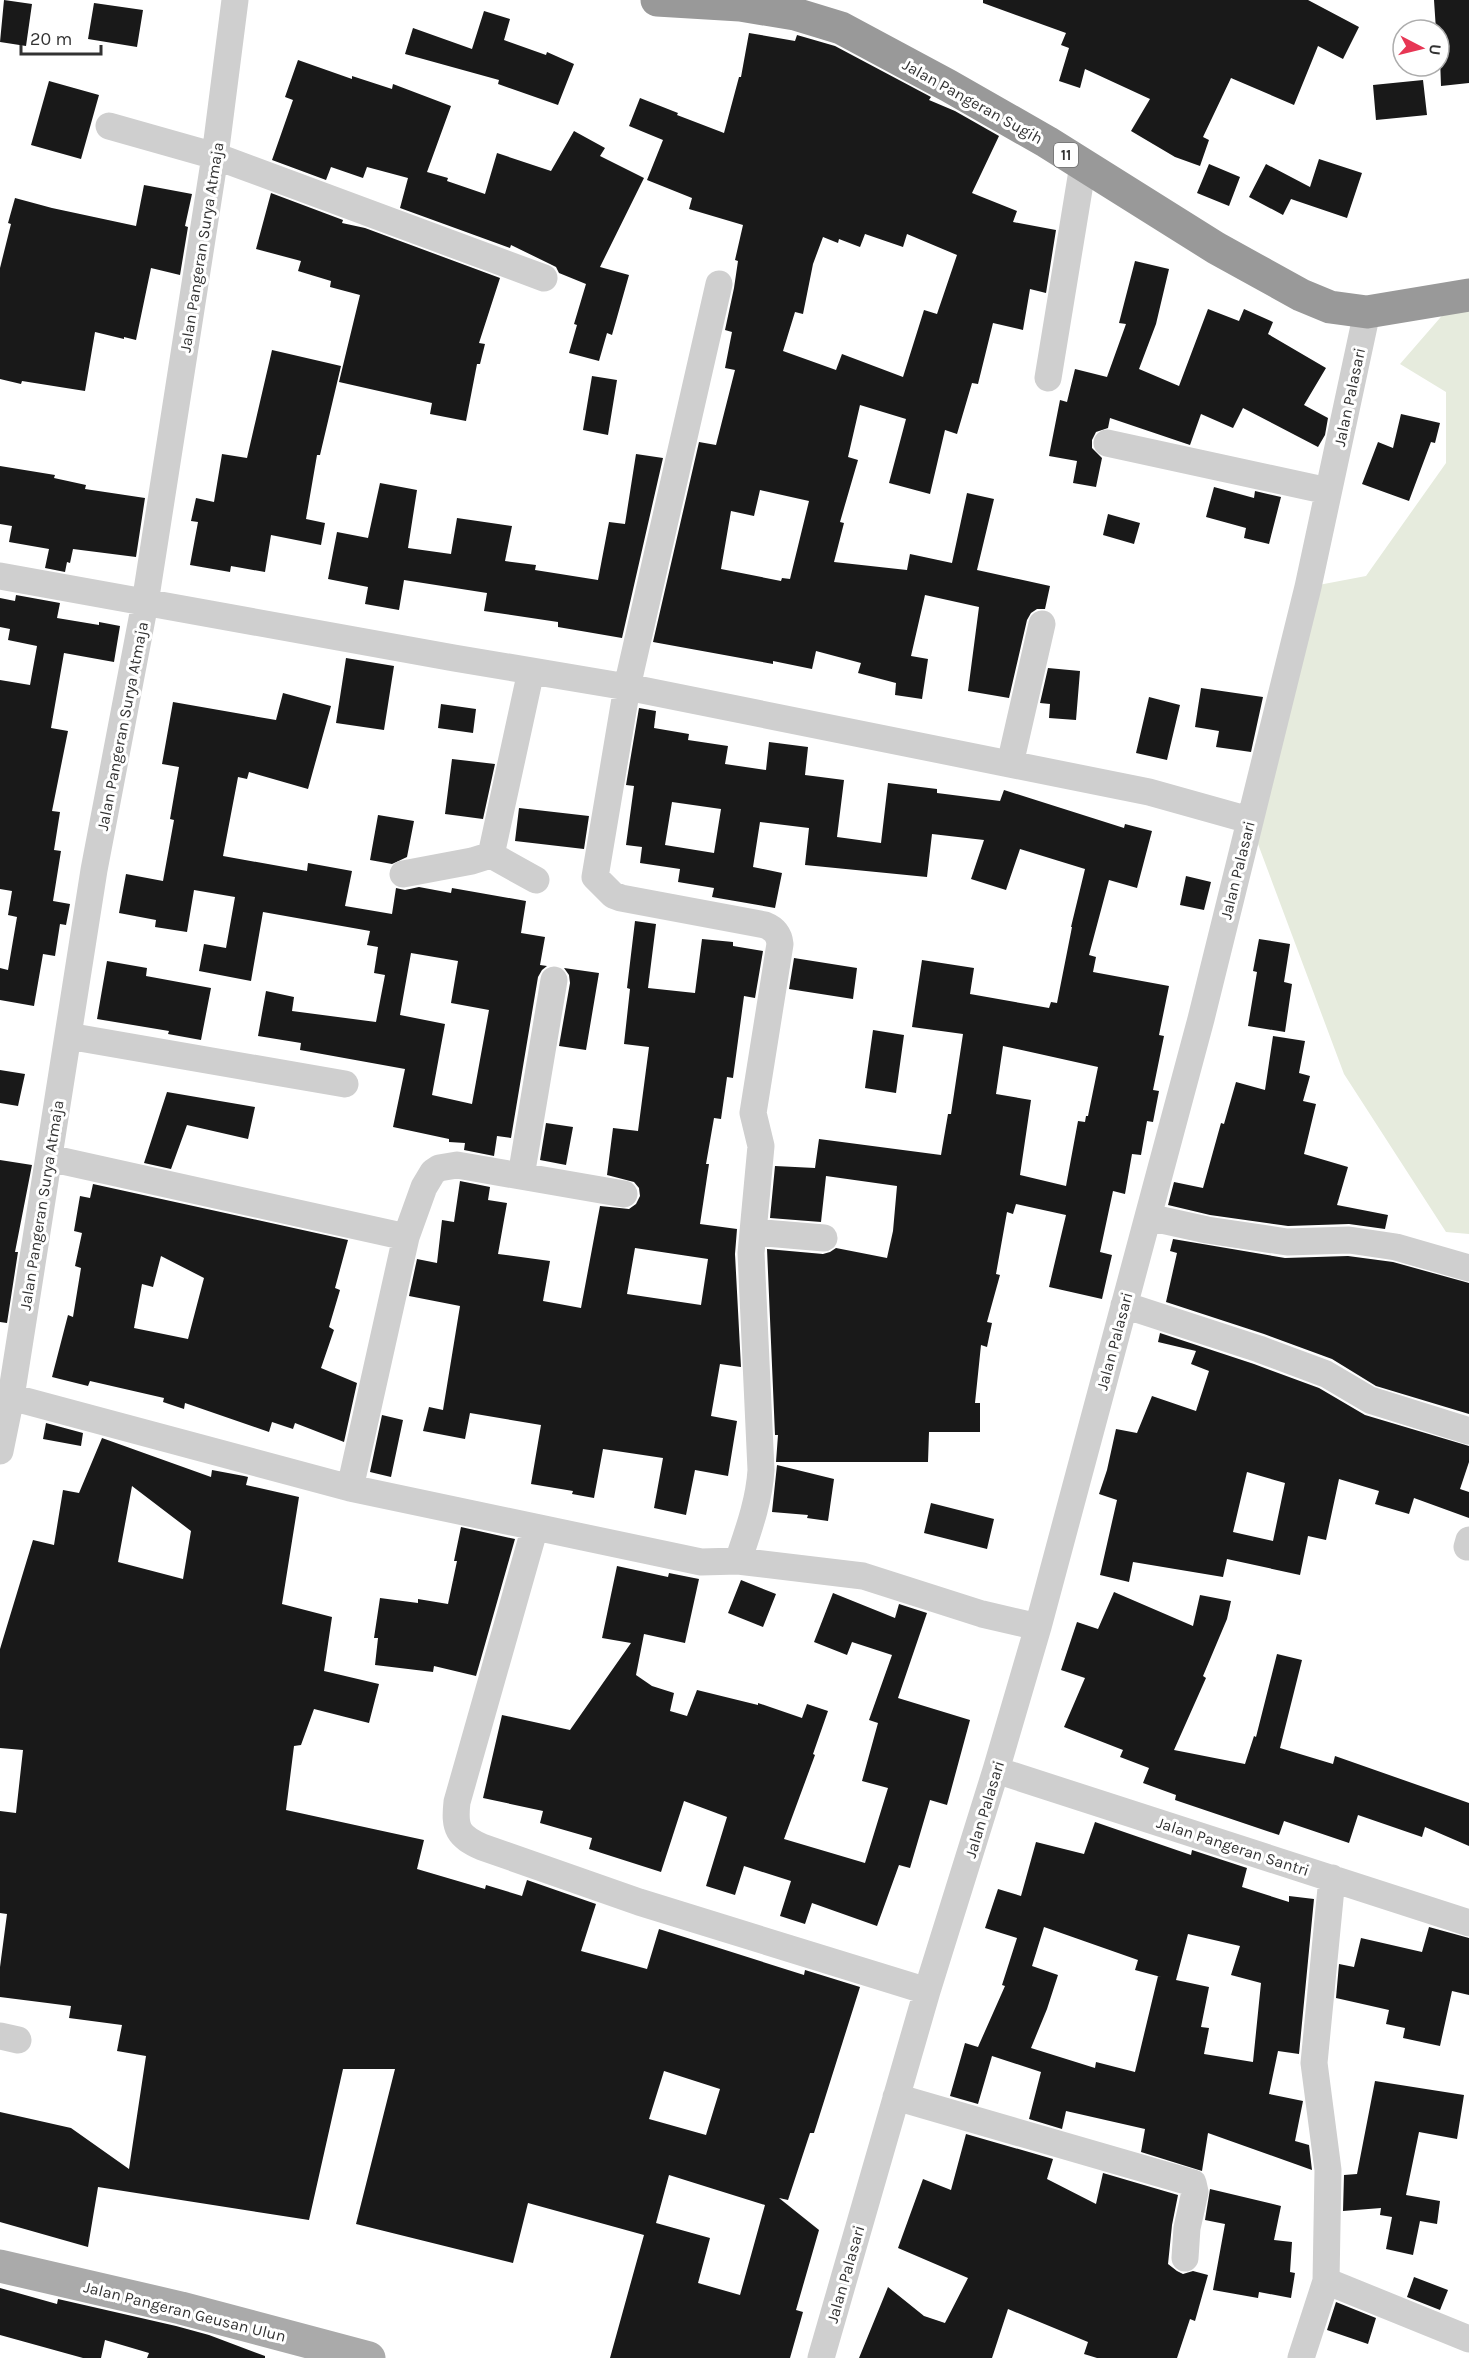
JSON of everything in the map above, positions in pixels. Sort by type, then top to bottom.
[{"type":"highway","name":"Jalan Pangeran Sugih","points":[[674,0],[740,5],[795,14],[841,28],[949,86],[1083,165],[1216,248],[1301,295],[1330,307],[1367,312],[1469,295]]},
{"type":"main road","name":"Jalan Pangeran Geusan Ulun","points":[[0,2266],[181,2308],[369,2358]]},
{"type":"street","name":"Jalan Pangeran Surya Atmaja","points":[[0,1451],[11,1397],[94,870],[145,603],[215,156],[235,0]]},
{"type":"street","points":[[109,126],[215,156],[544,278]]},
{"type":"street","points":[[1047,378],[1083,165]]},
{"type":"street","points":[[719,284],[627,687],[595,877],[613,895],[621,898],[765,925],[772,927],[779,937],[780,944],[753,1106],[753,1119],[761,1146],[753,1232],[752,1273],[761,1470],[755,1510],[738,1561]]},
{"type":"street","name":"Jalan Palasari","points":[[821,2358],[927,1991],[1038,1627],[1201,1019],[1308,586],[1367,312]]},
{"type":"street","points":[[1107,443],[1328,491]]},
{"type":"street","points":[[0,576],[627,687],[1149,792],[1249,820]]},
{"type":"street","points":[[1010,764],[1042,624]]},
{"type":"street","points":[[491,855],[531,671]]},
{"type":"street","points":[[403,874],[472,861],[491,855],[536,880]]},
{"type":"street","points":[[521,1176],[554,980]]},
{"type":"street","points":[[68,1036],[345,1084]]},
{"type":"street","points":[[49,1158],[406,1237]]},
{"type":"street","points":[[350,1488],[406,1237],[424,1186],[433,1172],[439,1167],[457,1165],[624,1194]]},
{"type":"street","points":[[1148,1217],[1207,1230],[1287,1242],[1349,1240],[1395,1247],[1469,1268]]},
{"type":"street","points":[[753,1232],[824,1238]]},
{"type":"street","points":[[1124,1305],[1259,1349],[1326,1374],[1371,1400],[1469,1431]]},
{"type":"street","points":[[11,1397],[350,1488],[701,1562],[738,1561],[863,1576],[982,1614],[1038,1627]]},
{"type":"street","points":[[535,1527],[457,1802],[455,1819],[458,1831],[468,1840],[482,1847],[639,1902],[927,1991]]},
{"type":"street","name":"Jalan Pangeran Santri","points":[[996,1770],[1469,1923]]},
{"type":"street","points":[[1301,2358],[1326,2281],[1328,2170],[1314,2063],[1332,1878]]},
{"type":"street","points":[[896,2097],[1193,2183],[1195,2192],[1187,2228],[1185,2258]]},
{"type":"street","points":[[1326,2281],[1469,2338]]},
{"type":"shaded area","points":[[1466,288],[1469,288],[1469,1234],[1446,1232],[1344,1074],[1249,820],[1308,587],[1366,576],[1446,463],[1446,392],[1400,364]]},
{"type":"building","points":[[4,0],[32,4],[26,46],[0,42]]},
{"type":"building","points":[[983,0],[1308,0],[1359,27],[1343,59],[1318,46],[1294,105],[1231,78],[1203,137],[1209,140],[1200,166],[1175,157],[1131,131],[1150,99],[1085,69],[1080,88],[1059,81],[1069,48],[1061,45],[1066,33],[983,3]]},
{"type":"building","points":[[1434,0],[1469,0],[1469,83],[1441,86],[1441,78],[1451,78],[1451,18],[1435,18]]},
{"type":"building","points":[[94,3],[143,10],[137,47],[88,39]]},
{"type":"building","points":[[484,11],[510,19],[504,40],[546,55],[547,52],[574,64],[558,105],[498,84],[499,80],[405,54],[413,28],[472,49]]},
{"type":"building","points":[[749,33],[795,41],[797,35],[835,46],[931,97],[929,100],[955,111],[999,136],[972,193],[1017,211],[1013,222],[1056,230],[1046,293],[1030,289],[1023,330],[993,323],[978,384],[972,383],[957,434],[945,430],[930,494],[889,483],[906,419],[860,405],[848,457],[858,460],[840,522],[844,523],[834,562],[907,570],[910,554],[952,563],[967,493],[994,499],[977,570],[1050,586],[1045,609],[1037,609],[1027,620],[1009,698],[968,691],[979,607],[925,595],[911,656],[928,659],[922,699],[895,695],[896,683],[858,673],[861,663],[816,651],[812,669],[653,642],[699,442],[716,445],[735,370],[725,368],[732,332],[725,330],[738,261],[735,260],[743,225],[689,209],[692,198],[647,180],[663,140],[629,126],[640,98],[724,133],[739,77],[741,77]],"holes":[[[865,234],[903,247],[907,234],[957,255],[937,314],[924,310],[903,377],[842,354],[836,370],[783,351],[795,312],[803,314],[813,264],[823,237],[838,243],[839,239],[860,247]],[[760,490],[809,501],[790,579],[782,578],[781,581],[721,569],[731,511],[754,516]]]},
{"type":"building","points":[[298,60],[352,79],[352,76],[392,89],[393,84],[451,106],[427,172],[448,178],[447,181],[485,194],[497,153],[551,171],[574,131],[605,148],[600,156],[644,178],[600,267],[629,275],[612,335],[607,333],[599,361],[569,353],[577,325],[574,324],[586,284],[559,273],[556,267],[511,245],[510,248],[400,208],[408,178],[367,167],[363,178],[331,167],[326,180],[272,160],[293,100],[285,97]]},
{"type":"building","points":[[1423,80],[1427,115],[1376,120],[1373,85]]},
{"type":"building","points":[[49,81],[99,95],[81,159],[31,145]]},
{"type":"building","points":[[1319,159],[1362,173],[1347,218],[1291,199],[1283,215],[1249,197],[1266,164],[1310,187]]},
{"type":"building","points":[[1209,164],[1240,177],[1229,206],[1197,193]]},
{"type":"building","points":[[144,185],[192,194],[185,226],[188,227],[180,275],[151,268],[136,340],[95,332],[85,391],[22,381],[21,384],[0,379],[0,268],[15,198],[136,226]]},
{"type":"building","points":[[271,193],[343,220],[342,223],[365,228],[500,278],[479,343],[485,344],[480,364],[477,364],[466,421],[430,414],[432,403],[339,382],[360,295],[330,287],[331,281],[298,271],[301,261],[256,249]]},
{"type":"building","points":[[1135,261],[1169,269],[1156,324],[1139,369],[1179,386],[1208,309],[1239,321],[1244,309],[1273,322],[1268,334],[1326,368],[1304,405],[1328,418],[1325,435],[1318,447],[1243,408],[1233,428],[1201,414],[1190,445],[1110,418],[1108,428],[1096,432],[1092,440],[1092,448],[1102,458],[1096,487],[1073,483],[1077,461],[1049,456],[1060,400],[1067,402],[1075,369],[1107,377],[1126,324],[1119,323]]},
{"type":"building","points":[[272,350],[341,366],[320,455],[317,455],[306,519],[325,523],[321,545],[271,535],[265,572],[231,566],[230,572],[190,565],[198,522],[191,521],[196,498],[214,502],[222,454],[247,458]]},
{"type":"building","points":[[592,376],[617,380],[608,435],[583,430]]},
{"type":"building","points":[[1401,414],[1440,423],[1435,443],[1431,442],[1409,501],[1362,484],[1378,442],[1393,448]]},
{"type":"building","points":[[636,454],[663,458],[622,638],[558,627],[558,622],[484,611],[487,593],[404,580],[399,610],[365,604],[368,587],[328,579],[337,532],[368,538],[380,483],[417,490],[408,548],[451,554],[457,518],[512,526],[505,561],[536,565],[535,570],[598,580],[609,522],[625,524]]},
{"type":"building","points":[[0,466],[55,475],[54,478],[86,485],[85,489],[145,498],[136,557],[73,549],[65,572],[45,568],[49,549],[9,542],[12,526],[0,524]]},
{"type":"building","points":[[1214,487],[1254,498],[1255,491],[1281,497],[1269,544],[1244,538],[1246,528],[1206,517]]},
{"type":"building","points":[[1108,514],[1140,523],[1134,544],[1103,535]]},
{"type":"building","points":[[16,595],[60,603],[57,618],[120,626],[114,662],[64,653],[51,728],[68,731],[52,811],[60,812],[54,850],[61,851],[53,901],[70,904],[66,925],[60,924],[55,956],[43,954],[34,1006],[0,1000],[0,968],[8,970],[17,917],[8,915],[12,891],[0,889],[0,680],[30,685],[37,646],[8,640],[10,629],[0,627],[0,598],[15,601]]},
{"type":"building","points":[[346,658],[394,666],[384,730],[336,723]]},
{"type":"building","points":[[1048,668],[1080,671],[1076,720],[1049,718],[1050,704],[1040,703]]},
{"type":"building","points":[[1201,688],[1263,697],[1251,752],[1216,747],[1219,731],[1195,727]]},
{"type":"building","points":[[283,693],[331,706],[308,789],[249,772],[247,779],[238,777],[223,856],[307,871],[308,863],[352,871],[345,906],[392,914],[396,888],[405,890],[419,887],[451,893],[452,888],[526,901],[521,933],[545,937],[540,965],[547,966],[538,977],[511,1138],[497,1136],[494,1156],[464,1150],[465,1143],[449,1142],[449,1139],[393,1127],[405,1069],[300,1050],[301,1043],[258,1036],[266,991],[294,997],[292,1011],[376,1022],[385,975],[374,973],[378,947],[367,945],[370,931],[263,912],[251,981],[199,971],[204,944],[226,948],[235,897],[194,890],[187,932],[155,927],[156,920],[119,913],[126,874],[163,881],[174,820],[170,819],[179,767],[162,764],[173,702],[276,720]],"holes":[[[411,953],[458,961],[451,1003],[489,1010],[472,1104],[432,1095],[445,1024],[400,1015]]]},
{"type":"building","points":[[1149,697],[1180,705],[1167,760],[1136,753]]},
{"type":"building","points":[[441,704],[476,709],[473,733],[438,728]]},
{"type":"building","points":[[639,708],[656,711],[654,728],[689,734],[688,740],[728,746],[725,764],[766,770],[769,742],[808,747],[805,775],[844,780],[837,837],[881,843],[888,783],[937,789],[937,793],[1000,801],[1004,790],[1124,828],[1125,824],[1152,831],[1137,888],[1109,880],[1089,955],[1096,957],[1093,972],[1169,986],[1159,1035],[1164,1036],[1153,1090],[1159,1091],[1153,1122],[1147,1121],[1141,1155],[1132,1154],[1125,1194],[1113,1191],[1100,1252],[1112,1255],[1102,1299],[1049,1287],[1066,1215],[1016,1204],[1013,1214],[1007,1212],[996,1274],[1000,1275],[987,1322],[992,1323],[987,1347],[981,1345],[975,1403],[980,1403],[980,1432],[929,1432],[928,1462],[776,1462],[778,1435],[775,1435],[767,1249],[823,1254],[836,1248],[887,1258],[893,1231],[897,1186],[826,1176],[821,1222],[770,1218],[775,1166],[815,1168],[819,1139],[941,1155],[948,1114],[951,1114],[963,1034],[912,1027],[922,960],[974,968],[970,994],[1049,1008],[1051,1002],[1057,1003],[1071,927],[1085,869],[1020,849],[1006,890],[971,879],[984,840],[932,834],[927,877],[805,865],[809,828],[760,822],[753,867],[782,873],[775,908],[712,897],[714,888],[678,882],[680,869],[640,863],[642,847],[626,845],[634,786],[626,785]],"holes":[[[672,802],[721,809],[714,853],[665,845]],[[1003,1046],[1098,1067],[1088,1116],[1085,1122],[1078,1121],[1066,1186],[1020,1175],[1031,1100],[996,1094]]]},
{"type":"building","points":[[452,759],[495,764],[483,819],[445,814]]},
{"type":"building","points":[[519,808],[589,816],[584,849],[515,841]]},
{"type":"building","points":[[378,815],[414,821],[407,857],[392,864],[370,860]]},
{"type":"building","points":[[1186,876],[1211,882],[1204,910],[1180,905]]},
{"type":"building","points":[[635,921],[656,924],[648,988],[695,993],[702,939],[733,942],[733,946],[763,951],[755,998],[744,996],[733,1078],[727,1077],[721,1119],[714,1118],[706,1164],[709,1164],[700,1224],[737,1229],[735,1254],[741,1367],[720,1364],[711,1416],[737,1421],[728,1476],[695,1470],[686,1515],[654,1508],[663,1458],[603,1449],[594,1498],[572,1494],[573,1491],[531,1484],[541,1425],[470,1413],[465,1439],[423,1431],[429,1407],[443,1410],[460,1306],[409,1296],[417,1259],[437,1263],[442,1220],[454,1222],[460,1181],[490,1187],[488,1200],[507,1203],[498,1254],[550,1261],[543,1301],[581,1308],[600,1206],[629,1209],[636,1204],[640,1196],[639,1188],[634,1182],[607,1175],[613,1128],[638,1131],[649,1047],[624,1044],[630,989],[627,988]],"holes":[[[635,1248],[708,1259],[701,1305],[627,1294]]]},
{"type":"building","points":[[1259,939],[1290,944],[1284,982],[1292,984],[1285,1032],[1248,1026],[1257,972],[1253,971]]},
{"type":"building","points":[[794,958],[857,968],[853,999],[789,989]]},
{"type":"building","points":[[107,961],[147,968],[146,976],[211,988],[201,1040],[168,1034],[169,1031],[97,1019]]},
{"type":"building","points":[[564,968],[599,973],[586,1050],[559,1046],[570,983],[569,975]]},
{"type":"building","points":[[873,1030],[904,1035],[896,1093],[865,1088]]},
{"type":"building","points":[[1273,1036],[1305,1041],[1299,1073],[1310,1076],[1303,1101],[1316,1104],[1304,1154],[1348,1167],[1337,1205],[1388,1215],[1385,1229],[1349,1224],[1288,1226],[1210,1215],[1168,1205],[1174,1182],[1203,1188],[1221,1123],[1224,1124],[1236,1082],[1265,1090]]},
{"type":"building","points":[[0,1070],[25,1074],[18,1106],[0,1103]]},
{"type":"building","points":[[167,1092],[255,1107],[248,1139],[187,1125],[171,1169],[144,1163]]},
{"type":"building","points":[[546,1123],[573,1127],[566,1165],[540,1160]]},
{"type":"building","points":[[0,1160],[32,1165],[15,1252],[18,1252],[7,1323],[0,1322]]},
{"type":"building","points":[[93,1184],[348,1240],[335,1288],[340,1290],[329,1327],[334,1330],[321,1368],[357,1383],[344,1442],[295,1423],[293,1429],[272,1422],[269,1432],[185,1403],[184,1409],[163,1402],[164,1398],[90,1381],[88,1386],[52,1377],[68,1315],[73,1317],[81,1268],[75,1266],[82,1233],[74,1231],[80,1196],[90,1198]],"holes":[[[161,1256],[204,1278],[188,1339],[134,1328],[142,1284],[153,1287]]]},
{"type":"building","points":[[1173,1239],[1285,1258],[1348,1256],[1393,1262],[1469,1283],[1469,1414],[1376,1386],[1332,1359],[1166,1302],[1177,1253],[1170,1251]]},
{"type":"building","points":[[1160,1333],[1254,1364],[1319,1388],[1365,1415],[1469,1446],[1469,1462],[1460,1489],[1469,1492],[1469,1518],[1414,1498],[1409,1514],[1375,1504],[1379,1491],[1339,1479],[1326,1540],[1308,1536],[1300,1575],[1227,1559],[1223,1577],[1133,1562],[1129,1582],[1100,1575],[1117,1500],[1099,1494],[1116,1429],[1137,1433],[1152,1396],[1196,1411],[1209,1371],[1191,1364],[1196,1351],[1158,1342]],"holes":[[[1247,1472],[1285,1483],[1273,1541],[1233,1532]]]},
{"type":"building","points":[[382,1415],[403,1420],[391,1477],[370,1472]]},
{"type":"building","points":[[46,1423],[83,1433],[81,1446],[43,1439]]},
{"type":"building","points":[[102,1438],[211,1477],[212,1470],[244,1476],[248,1477],[246,1485],[299,1497],[282,1604],[332,1617],[324,1671],[379,1684],[369,1723],[314,1709],[301,1745],[294,1746],[286,1810],[424,1840],[417,1869],[485,1889],[486,1885],[522,1896],[527,1880],[596,1904],[581,1951],[647,1969],[659,1929],[804,1975],[805,1970],[860,1987],[814,2133],[810,2133],[788,2200],[779,2198],[819,2230],[796,2310],[803,2312],[790,2358],[610,2358],[644,2235],[528,2203],[513,2263],[356,2224],[395,2069],[343,2069],[309,2220],[98,2187],[88,2247],[0,2222],[0,2112],[71,2128],[129,2169],[146,2056],[117,2051],[122,2025],[69,2018],[71,2006],[0,1997],[0,1967],[7,1914],[0,1913],[0,1811],[16,1813],[23,1750],[0,1748],[0,1649],[33,1540],[54,1545],[63,1490],[79,1493]],"holes":[[[132,1486],[191,1531],[183,1579],[118,1562]],[[664,2071],[720,2089],[706,2135],[649,2119]],[[669,2175],[765,2205],[740,2295],[698,2283],[710,2238],[656,2223]]]},
{"type":"building","points":[[777,1465],[834,1479],[828,1521],[807,1518],[808,1515],[772,1512]]},
{"type":"building","points":[[931,1503],[994,1519],[987,1549],[924,1533]]},
{"type":"building","points":[[461,1527],[515,1539],[476,1676],[434,1666],[433,1672],[375,1665],[378,1638],[374,1638],[380,1598],[418,1603],[418,1599],[448,1604]]},
{"type":"building","points":[[617,1566],[668,1577],[669,1573],[699,1579],[685,1643],[644,1634],[636,1675],[652,1686],[674,1693],[670,1711],[687,1716],[697,1690],[758,1705],[758,1703],[802,1718],[807,1704],[828,1711],[813,1754],[815,1755],[784,1839],[865,1863],[888,1788],[862,1781],[878,1723],[869,1720],[892,1655],[852,1642],[847,1655],[814,1642],[833,1593],[895,1618],[899,1604],[927,1613],[898,1698],[970,1720],[947,1805],[930,1800],[910,1868],[899,1865],[877,1926],[812,1903],[805,1924],[780,1916],[791,1881],[744,1866],[735,1895],[706,1886],[727,1817],[684,1801],[661,1872],[589,1849],[592,1838],[540,1823],[543,1811],[483,1798],[502,1715],[570,1730],[631,1643],[602,1638]]},
{"type":"building","points":[[741,1580],[776,1594],[763,1627],[728,1613]]},
{"type":"building","points":[[1114,1592],[1193,1626],[1200,1595],[1231,1601],[1227,1619],[1203,1676],[1206,1678],[1174,1750],[1245,1764],[1254,1736],[1256,1737],[1277,1654],[1302,1660],[1280,1748],[1333,1764],[1335,1756],[1469,1803],[1469,1846],[1425,1827],[1422,1837],[1358,1815],[1349,1843],[1284,1821],[1279,1835],[1175,1800],[1176,1795],[1143,1783],[1149,1768],[1120,1757],[1123,1750],[1064,1727],[1085,1678],[1061,1670],[1077,1622],[1098,1629]]},
{"type":"building","points":[[1095,1822],[1191,1855],[1192,1850],[1247,1868],[1242,1887],[1289,1902],[1289,1896],[1314,1899],[1299,2054],[1278,2051],[1269,2094],[1303,2101],[1295,2141],[1309,2145],[1312,2170],[1208,2133],[1202,2171],[1141,2152],[1145,2129],[1066,2111],[1062,2129],[1029,2119],[1041,2072],[992,2056],[978,2104],[950,2096],[965,2043],[978,2047],[1005,1986],[1002,1985],[1017,1938],[985,1928],[998,1889],[1021,1896],[1036,1842],[1084,1854]],"holes":[[[1044,1927],[1138,1960],[1135,1970],[1158,1976],[1135,2072],[1096,2062],[1095,2068],[1031,2048],[1058,1975],[1032,1966]],[[1188,1934],[1240,1946],[1231,1975],[1261,1983],[1253,2062],[1204,2054],[1209,2028],[1201,2027],[1209,1987],[1176,1980]]]},
{"type":"building","points":[[1429,1927],[1469,1938],[1469,1995],[1452,1991],[1440,2046],[1403,2038],[1405,2028],[1386,2024],[1389,2010],[1336,1998],[1339,1964],[1354,1967],[1361,1938],[1422,1952]]},
{"type":"building","points":[[1375,2081],[1464,2095],[1457,2139],[1419,2132],[1406,2195],[1440,2201],[1437,2224],[1420,2221],[1413,2255],[1386,2249],[1392,2217],[1380,2215],[1381,2208],[1343,2211],[1344,2175],[1357,2174]]},
{"type":"building","points":[[966,2134],[1053,2159],[1047,2179],[1096,2204],[1103,2173],[1178,2195],[1168,2264],[1183,2274],[1193,2271],[1208,2275],[1195,2321],[1190,2319],[1177,2358],[1097,2358],[1084,2354],[1088,2342],[1008,2309],[992,2358],[859,2358],[888,2287],[924,2316],[945,2323],[968,2278],[898,2248],[923,2179],[951,2190]]},
{"type":"building","points":[[1210,2189],[1281,2206],[1274,2240],[1292,2242],[1290,2272],[1295,2273],[1291,2298],[1259,2292],[1258,2298],[1213,2290],[1225,2224],[1205,2220]]},
{"type":"building","points":[[1414,2277],[1448,2290],[1440,2310],[1407,2297]]},
{"type":"building","points":[[0,2288],[57,2304],[58,2299],[176,2326],[209,2335],[265,2356],[265,2358],[147,2358],[149,2353],[105,2340],[101,2358],[83,2358],[0,2335]]},
{"type":"building","points":[[1336,2302],[1376,2318],[1368,2344],[1327,2330]]}]
